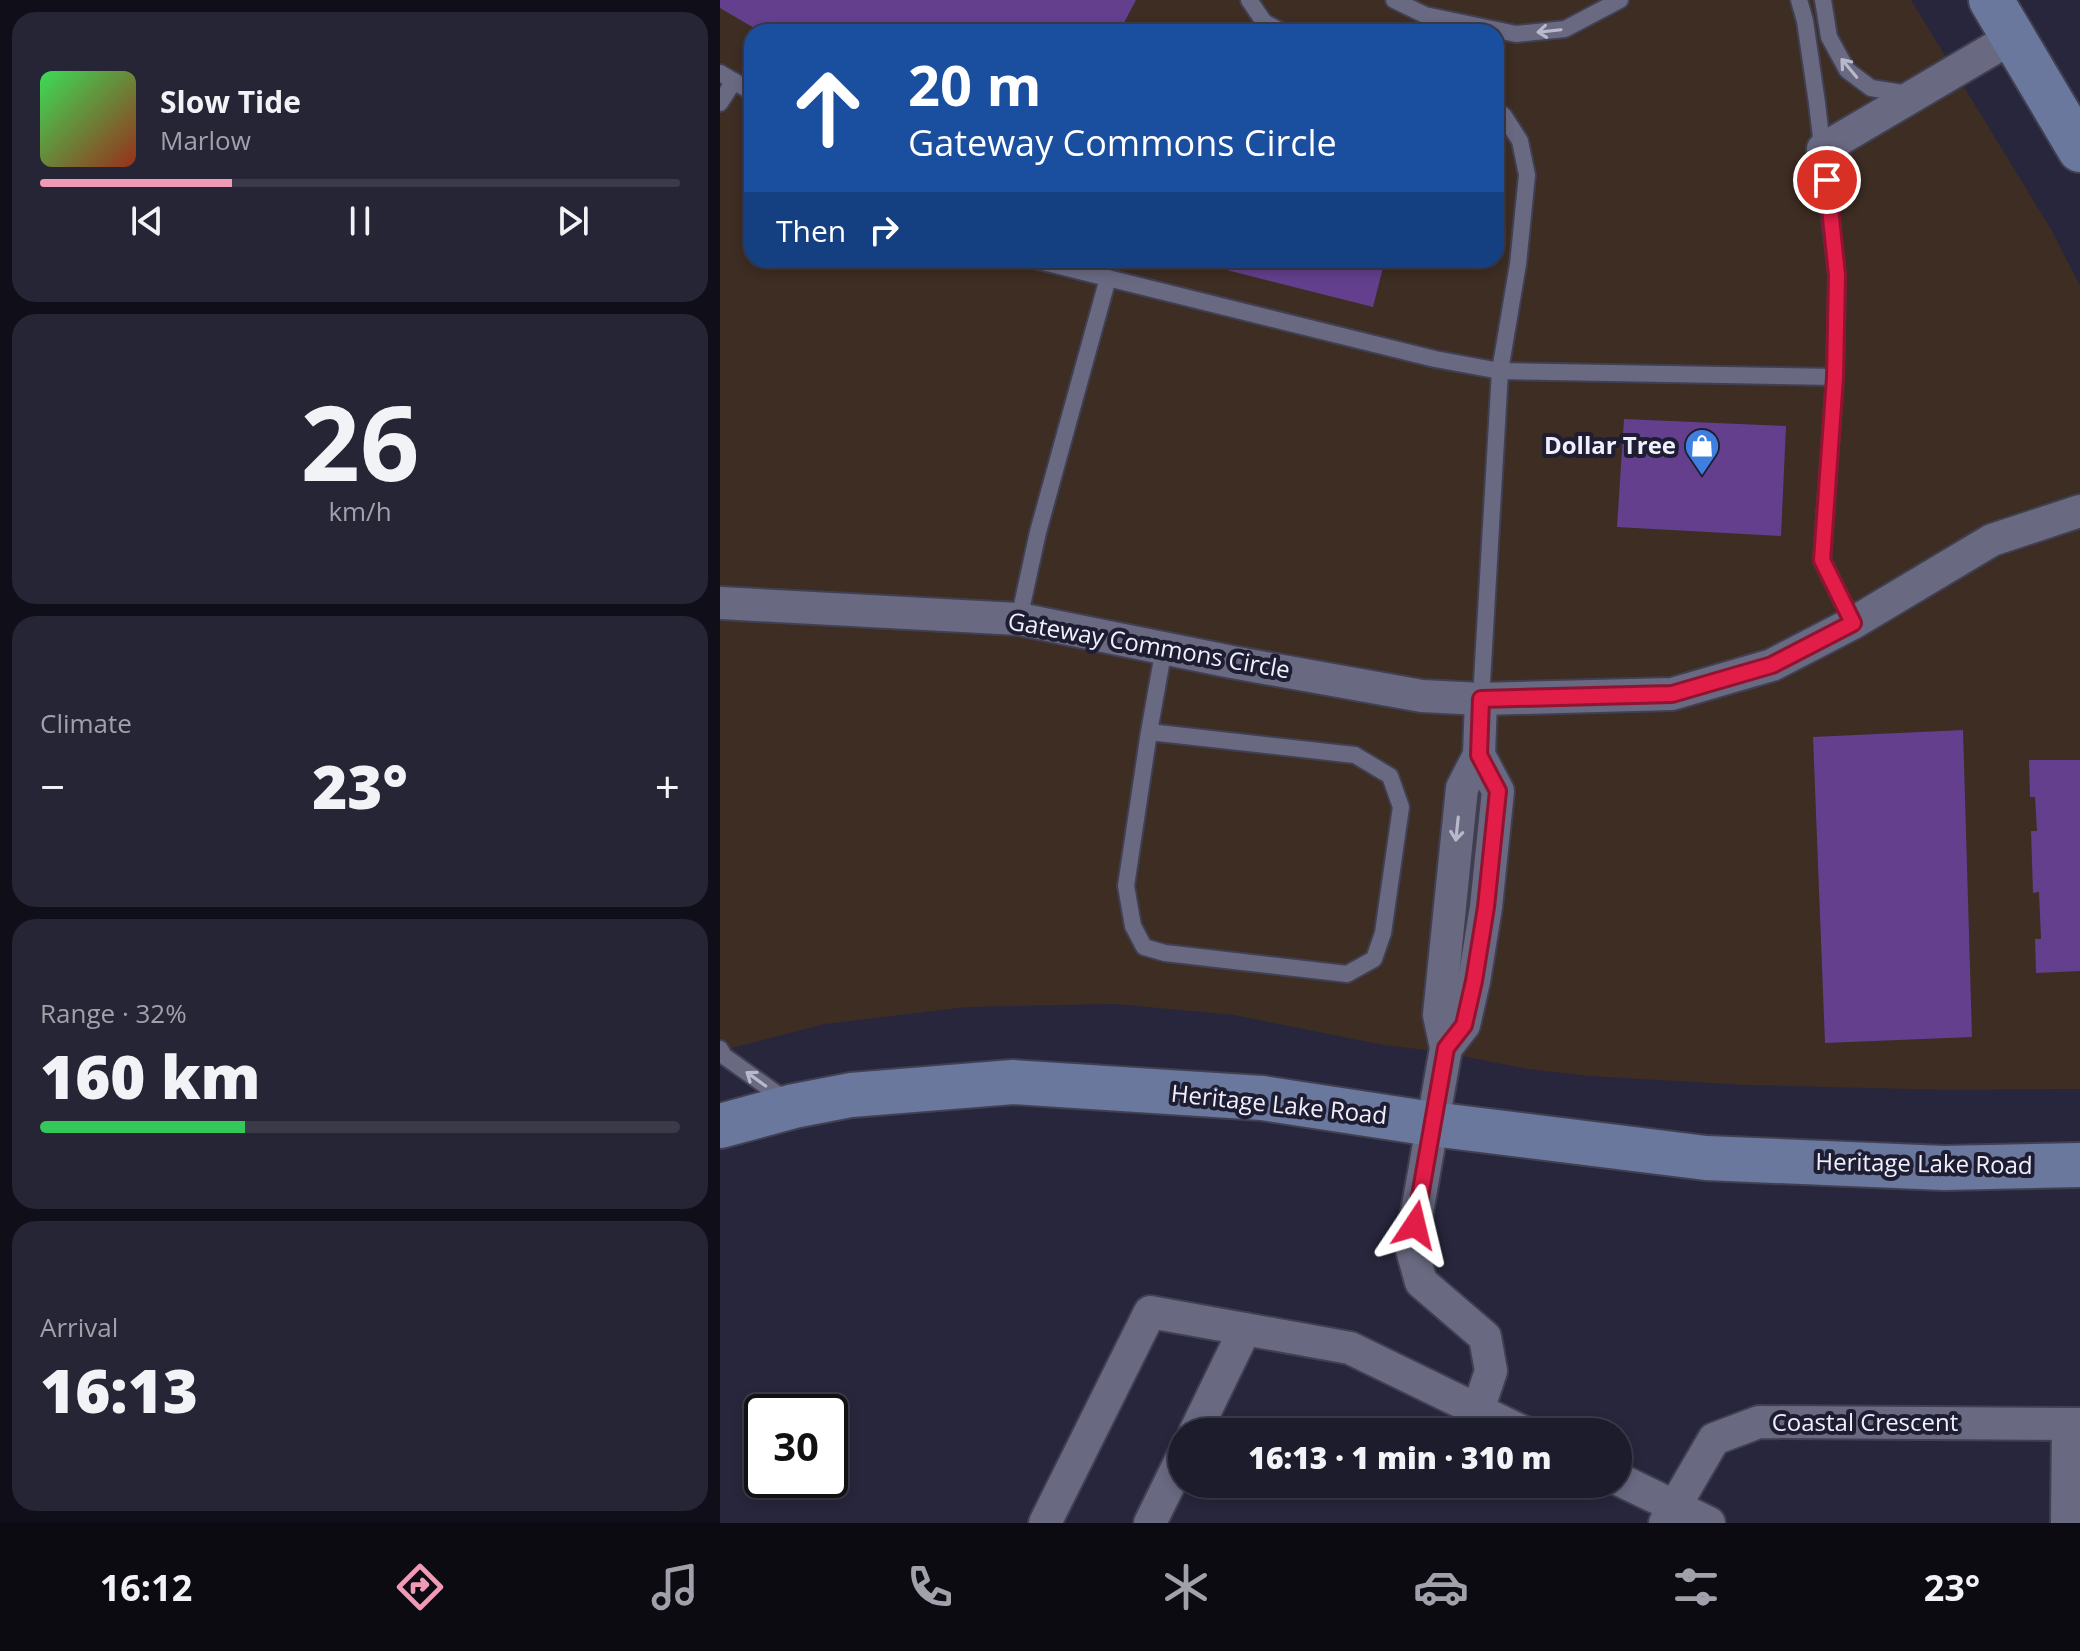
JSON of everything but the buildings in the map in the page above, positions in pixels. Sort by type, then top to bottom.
[{"type":"main road","points":[[1991,0],[2080,150]]},
{"type":"main road","name":"Heritage Lake Road","points":[[720,1126],[794,1106],[851,1095],[1013,1082],[1262,1098],[1432,1124],[1706,1158],[1944,1168],[2080,1165]]},
{"type":"street","points":[[1823,149],[2013,37]]},
{"type":"street","name":"Gateway Commons Circle","points":[[720,603],[1019,619],[1422,696],[1481,699],[1672,694],[1772,665],[1853,623],[1992,540],[2080,511]]},
{"type":"street","points":[[1478,1410],[1491,1371],[1485,1337],[1421,1282],[1411,1246],[1446,1048],[1464,1025],[1486,907],[1498,791],[1479,755],[1481,699]]},
{"type":"street","points":[[1045,1523],[1150,1312],[1350,1348],[1494,1418]]},
{"type":"street","points":[[1202,1418],[1245,1329]]},
{"type":"street","name":"Coastal Crescent","points":[[1669,1515],[1714,1439],[1759,1422],[2074,1424],[2067,1523]]},
{"type":"street","points":[[1150,1523],[1168,1486]]},
{"type":"street","points":[[1632,1489],[1669,1515],[1709,1523]]},
{"type":"lane","points":[[1249,0],[1268,24]]},
{"type":"lane","points":[[1394,0],[1425,15],[1468,24]]},
{"type":"lane","points":[[1504,31],[1516,34],[1565,29],[1620,0]]},
{"type":"lane","points":[[1799,0],[1805,21],[1823,149],[1837,275],[1835,377],[1822,560],[1853,623]]},
{"type":"lane","points":[[1805,21],[1810,0]]},
{"type":"lane","points":[[1823,0],[1829,37],[1847,70],[1871,88],[1915,95]]},
{"type":"lane","points":[[720,103],[727,77]]},
{"type":"lane","points":[[1481,699],[1500,371],[1518,264],[1527,175],[1520,141],[1504,116]]},
{"type":"lane","points":[[1067,268],[1435,359],[1500,371],[1835,377]]},
{"type":"lane","points":[[1019,619],[1038,532],[1108,278]]},
{"type":"lane","points":[[1149,732],[1355,755],[1390,776],[1401,807],[1383,933],[1374,959],[1347,974],[1165,953],[1144,947],[1133,926],[1126,886],[1149,732],[1164,648]]},
{"type":"lane","points":[[720,1049],[724,1056],[794,1106]]},
{"type":"shaded area","points":[[720,0],[1911,0],[2052,231],[2080,286],[2080,1089],[1949,1090],[1745,1085],[1589,1076],[1383,1045],[1234,1015],[1115,1004],[967,1007],[825,1024],[720,1051]]},
{"type":"place","name":"Dollar Tree","points":[[1702,477]]},
{"type":"route","points":[[1415,1225],[1446,1048],[1464,1025],[1486,907],[1498,791],[1479,755],[1481,699],[1672,694],[1772,665],[1853,623],[1822,560],[1835,377],[1837,275],[1827,180]]}]
